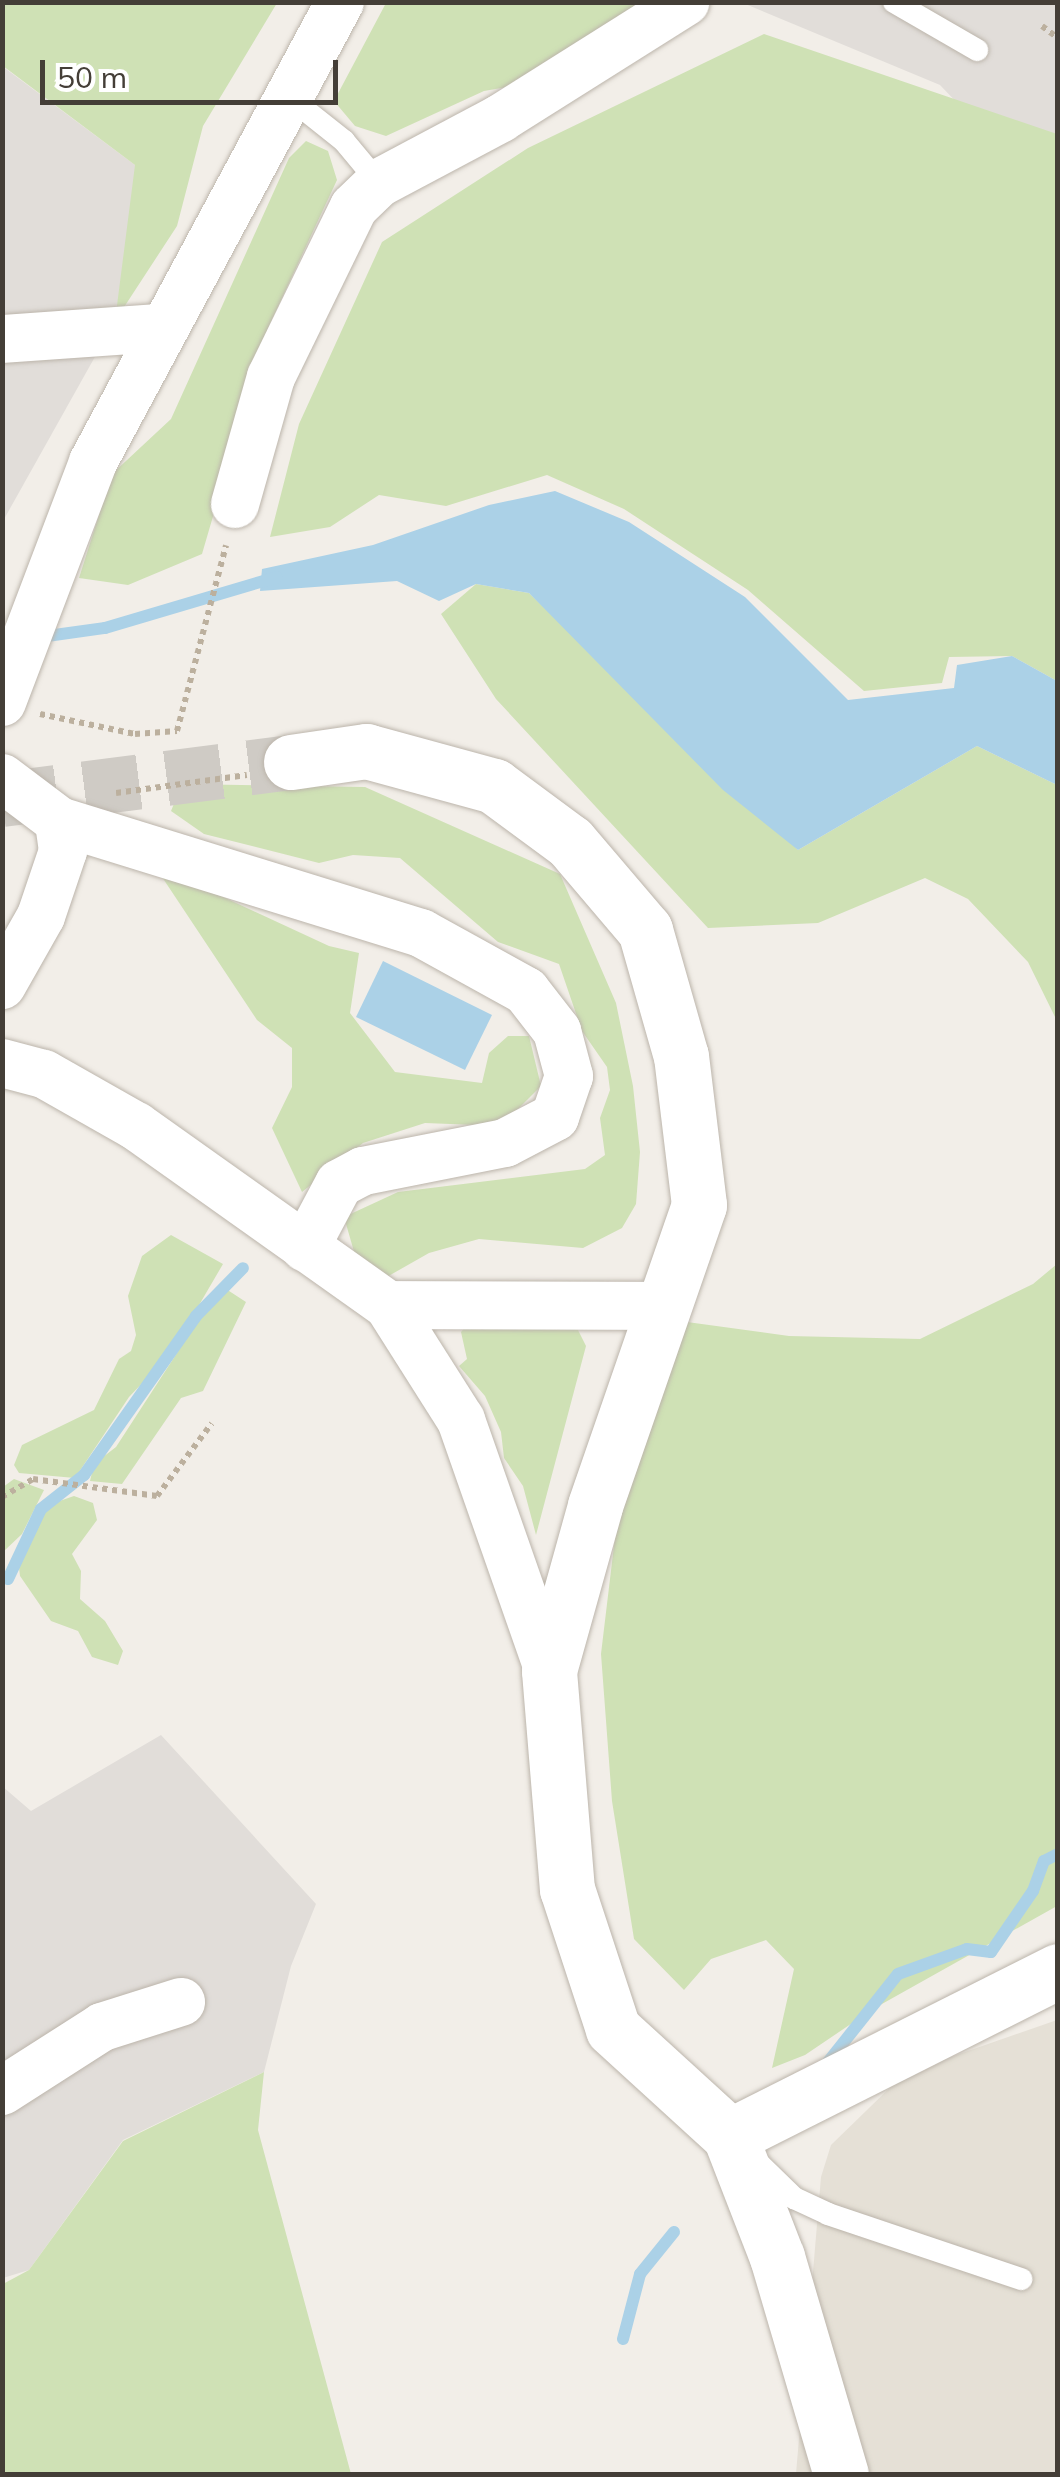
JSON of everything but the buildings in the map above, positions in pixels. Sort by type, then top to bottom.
[{"type":"street","points":[[234,504],[271,376],[354,206],[380,183],[501,118],[685,2]]},
{"type":"street","points":[[13,707],[93,462],[160,328],[340,7]]},
{"type":"street","points":[[2,339],[160,328]]},
{"type":"street","points":[[279,767],[366,750],[494,786],[570,842],[644,930],[681,1056],[699,1205],[595,1506],[549,1671]]},
{"type":"street","points":[[2,778],[420,933],[526,991],[556,1031],[568,1076],[555,1117],[505,1143],[363,1171],[339,1184],[305,1248]]},
{"type":"street","points":[[2,985],[46,900],[78,808]]},
{"type":"street","points":[[2,1063],[44,1074],[136,1126],[388,1305],[461,1420],[549,1671],[567,1889],[613,2029],[730,2136],[778,2258],[841,2474]]},
{"type":"street","points":[[388,1305],[664,1306]]},
{"type":"street","points":[[730,2136],[1058,1971]]},
{"type":"street","points":[[2,2091],[102,2026],[181,2002]]},
{"type":"lane","points":[[894,2],[977,50]]},
{"type":"lane","points":[[290,98],[344,141],[380,183]]},
{"type":"lane","points":[[730,2136],[794,2198],[1021,2279]]},
{"type":"path","points":[[1042,26],[1058,38]]},
{"type":"path","points":[[13,707],[68,716],[135,734],[177,730],[204,646],[234,504]]},
{"type":"path","points":[[78,808],[279,767]]},
{"type":"path","points":[[2,1498],[32,1480],[157,1496],[212,1424]]},
{"type":"shaded area","points":[[743,3],[1057,3],[1057,183],[1028,177],[940,85]]},
{"type":"shaded area","points":[[2,66],[135,165],[137,184],[115,321],[3,521]]},
{"type":"shaded area","points":[[161,1735],[316,1904],[291,1966],[264,2072],[123,2140],[29,2270],[3,2278],[2,1786],[31,1811]]},
{"type":"shaded area","points":[[1057,2020],[1057,2474],[796,2474],[821,2177],[831,2145],[905,2073]]},
{"type":"green space","points":[[2,3],[277,3],[203,126],[177,226],[115,321],[135,165],[3,66]]},
{"type":"green space","points":[[386,3],[660,3],[542,81],[484,91],[386,136],[355,126],[334,101]]},
{"type":"green space","points":[[764,34],[1057,134],[1057,681],[1012,656],[949,657],[942,683],[864,691],[748,590],[624,509],[547,475],[446,506],[379,495],[330,527],[270,537],[299,424],[382,242],[528,148]]},
{"type":"green space","points":[[306,141],[328,151],[337,180],[268,328],[202,554],[128,585],[79,578],[112,474],[171,419],[289,158]]},
{"type":"green space","points":[[476,584],[529,593],[798,850],[977,746],[1057,785],[1057,1021],[1028,962],[968,899],[925,878],[818,923],[708,928],[496,699],[441,614]]},
{"type":"green space","points":[[182,784],[365,787],[560,874],[616,1003],[633,1086],[640,1152],[636,1204],[622,1228],[583,1248],[479,1239],[429,1253],[385,1278],[357,1262],[344,1217],[398,1192],[585,1169],[605,1155],[600,1118],[610,1090],[607,1067],[582,1031],[559,964],[498,942],[400,858],[353,855],[319,863],[204,834],[171,811]]},
{"type":"green space","points":[[162,877],[191,882],[329,946],[359,953],[350,1013],[395,1072],[482,1083],[489,1053],[508,1036],[529,1036],[541,1086],[501,1126],[425,1123],[363,1143],[302,1192],[272,1128],[292,1087],[292,1048],[257,1020]]},
{"type":"green space","points":[[171,1235],[223,1264],[171,1353],[129,1397],[75,1478],[19,1473],[14,1465],[22,1445],[94,1410],[119,1359],[131,1351],[136,1335],[128,1296],[142,1256]]},
{"type":"green space","points":[[1057,1264],[1057,1906],[873,2009],[805,2055],[772,2068],[794,1969],[766,1940],[711,1959],[684,1990],[634,1939],[612,1801],[601,1654],[619,1504],[687,1322],[789,1336],[920,1339],[1033,1284]]},
{"type":"green space","points":[[226,1289],[246,1302],[203,1391],[181,1398],[122,1484],[90,1481],[94,1464],[116,1447],[214,1296]]},
{"type":"green space","points":[[472,1319],[575,1324],[586,1346],[536,1535],[523,1486],[504,1458],[501,1432],[485,1396],[459,1366],[467,1359],[461,1332]]},
{"type":"green space","points":[[14,1479],[44,1490],[22,1534],[3,1552],[3,1487]]},
{"type":"green space","points":[[74,1496],[93,1503],[97,1520],[72,1554],[81,1571],[80,1599],[105,1621],[123,1651],[118,1665],[92,1657],[78,1631],[51,1621],[20,1576],[18,1559],[33,1526],[48,1505]]},
{"type":"green space","points":[[264,2072],[258,2130],[351,2474],[3,2474],[3,2284],[29,2270],[123,2141]]},
{"type":"water","points":[[555,491],[629,522],[745,597],[848,700],[954,688],[957,665],[1012,656],[1057,681],[1057,785],[977,746],[798,850],[723,790],[529,593],[476,584],[439,601],[397,581],[260,591],[262,569],[373,545],[489,505]]},
{"type":"water","points":[[383,961],[492,1015],[465,1070],[356,1017]]},
{"type":"waterway","points":[[40,637],[105,628],[277,577]]},
{"type":"waterway","points":[[8,1579],[41,1509],[84,1475],[196,1316],[243,1268]]},
{"type":"waterway","points":[[828,2062],[898,1974],[967,1949],[991,1952],[1033,1891],[1044,1861],[1058,1854]]},
{"type":"waterway","points":[[623,2339],[640,2274],[674,2232]]},
{"type":"tunnel","points":[[2,799],[291,762]]}]
